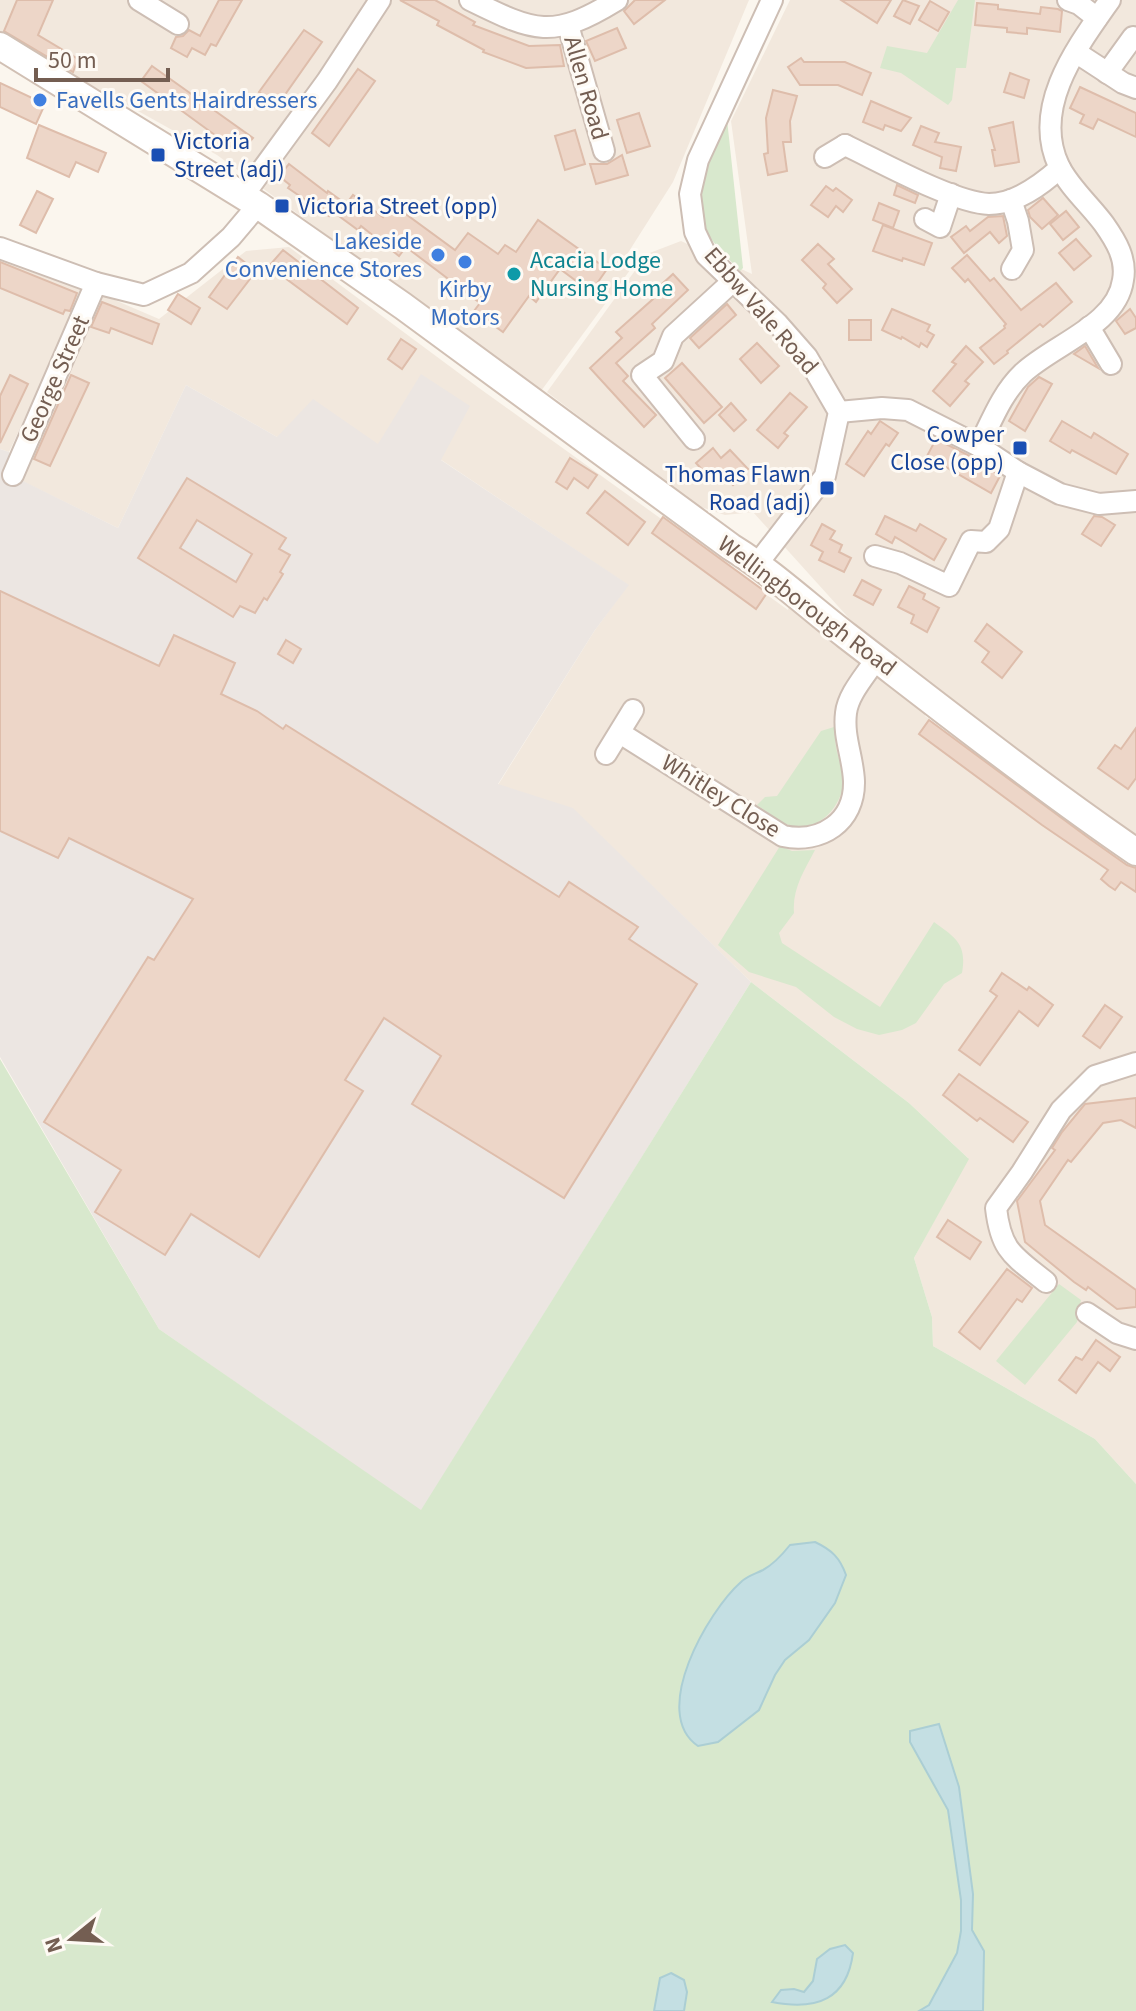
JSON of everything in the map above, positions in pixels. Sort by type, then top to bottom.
[{"type":"main road","name":"Wellingborough Road","points":[[0,46],[251,200],[403,306],[731,547],[758,563],[792,594],[876,659],[1136,852]]},
{"type":"street","points":[[139,0],[178,24]]},
{"type":"street","points":[[0,248],[96,283],[144,295],[191,273],[231,237],[251,200],[380,0]]},
{"type":"street","name":"Allen Road","points":[[470,0],[512,21],[540,29],[568,25],[617,0]]},
{"type":"street","name":"Ebbw Vale Road","points":[[772,0],[698,160],[690,194],[695,232],[706,255],[778,324],[807,357],[839,412]]},
{"type":"street","points":[[1068,0],[1079,4],[1097,18]]},
{"type":"street","points":[[979,446],[1005,394],[1022,374],[1101,319],[1116,303],[1124,280],[1130,257],[1060,168],[1052,143],[1053,101],[1077,53],[1110,0]]},
{"type":"street","name":"Allen Road","points":[[568,25],[604,151]]},
{"type":"street","points":[[1107,73],[1133,37]]},
{"type":"street","points":[[1077,53],[1136,88]]},
{"type":"street","points":[[825,157],[844,135],[951,194],[989,204],[1011,200],[1043,183],[1060,168]]},
{"type":"street","points":[[925,219],[940,227],[951,194]]},
{"type":"street","points":[[1011,200],[1023,250],[1012,269]]},
{"type":"street","points":[[694,439],[642,375],[663,361],[673,336],[732,282]]},
{"type":"street","name":"George Street","points":[[13,475],[96,283]]},
{"type":"street","points":[[1089,327],[1111,364]]},
{"type":"street","points":[[758,563],[825,476],[839,412],[882,408],[908,410],[979,446],[1018,472],[1060,494],[1099,504],[1136,501]]},
{"type":"street","points":[[875,556],[900,563],[949,586],[971,541],[986,542],[999,529],[1018,472]]},
{"type":"street","name":"Whitley Close","points":[[620,733],[783,836],[805,839],[821,835],[837,825],[853,797],[852,766],[845,736],[846,708],[876,659]]},
{"type":"street","points":[[606,754],[633,710]]},
{"type":"street","points":[[1046,1282],[1006,1249],[998,1230],[996,1208],[1061,1110],[1095,1076],[1136,1063]]},
{"type":"street","points":[[1087,1313],[1117,1333],[1136,1339]]},
{"type":"shaded area","points":[[0,0],[749,0],[673,182],[626,256],[636,262],[541,391],[217,155],[7,38],[0,31]]},
{"type":"shaded area","points":[[790,0],[1136,0],[1136,836],[865,636],[753,512],[725,515],[695,505],[547,392],[647,254],[681,241],[752,274],[731,121]]},
{"type":"shaded area","points":[[289,247],[788,610],[792,594],[923,695],[925,716],[1136,872],[1136,1484],[1095,1439],[933,1346],[932,1317],[914,1258],[968,1158],[909,1103],[751,982],[573,809],[498,785],[595,630],[628,585],[440,459],[469,406],[378,445],[277,437],[186,385],[118,528],[22,481],[103,295],[159,319],[246,251]]},
{"type":"shaded area","points":[[0,259],[84,291],[9,452],[0,449]]},
{"type":"shaded area","points":[[421,374],[470,406],[441,460],[629,585],[595,630],[498,784],[573,808],[751,982],[421,1511],[159,1329],[0,1057],[0,449],[9,452],[23,481],[118,528],[186,385],[277,437],[313,399],[378,444]]},
{"type":"green space","points":[[958,0],[975,0],[966,68],[956,68],[952,100],[948,105],[901,73],[880,68],[887,46],[927,53]]},
{"type":"green space","points":[[726,110],[743,268],[740,271],[710,237],[700,205],[702,173]]},
{"type":"green space","points":[[834,727],[844,777],[839,799],[826,817],[817,823],[795,827],[757,805],[765,797],[777,796],[821,731]]},
{"type":"green space","points":[[780,846],[792,851],[815,850],[797,888],[794,913],[779,933],[782,943],[880,1007],[934,922],[958,943],[963,955],[962,973],[944,984],[916,1023],[879,1035],[857,1029],[834,1017],[796,987],[749,972],[718,945]]},
{"type":"green space","points":[[751,982],[909,1103],[969,1159],[914,1258],[932,1317],[933,1346],[1095,1439],[1136,1484],[1136,2011],[0,2011],[0,1059],[159,1329],[421,1510]]},
{"type":"green space","points":[[1059,1284],[1081,1300],[1077,1322],[1025,1385],[996,1361]]},
{"type":"water","points":[[815,1542],[835,1555],[846,1575],[835,1603],[809,1640],[785,1660],[759,1710],[718,1742],[698,1746],[684,1731],[679,1711],[681,1687],[689,1662],[713,1615],[743,1580],[771,1565],[790,1545]]},
{"type":"water","points":[[939,1724],[959,1787],[973,1894],[972,1930],[984,1951],[983,2011],[919,2011],[929,2005],[957,1953],[961,1931],[961,1900],[948,1810],[910,1742],[910,1731]]},
{"type":"water","points":[[845,1945],[853,1953],[850,1969],[837,1991],[816,2003],[772,2002],[781,1990],[804,1992],[813,1981],[817,1959],[830,1949]]},
{"type":"water","points":[[671,1973],[684,1980],[687,1992],[684,2011],[654,2011],[660,1978]]},
{"type":"building","points":[[17,0],[53,0],[38,35],[78,59],[73,72],[4,31]]},
{"type":"building","points":[[219,0],[242,0],[216,46],[211,44],[205,55],[192,48],[187,57],[171,48],[176,37],[183,36],[189,30],[200,36]]},
{"type":"building","points":[[400,0],[435,0],[475,22],[473,25],[529,46],[560,45],[564,66],[526,68],[483,52],[437,25],[439,21]]},
{"type":"building","points":[[635,0],[665,0],[634,24],[624,11]]},
{"type":"building","points":[[841,0],[891,0],[877,23]]},
{"type":"building","points":[[903,0],[919,6],[910,24],[894,16]]},
{"type":"building","points":[[930,1],[949,12],[938,31],[919,20]]},
{"type":"building","points":[[977,3],[1040,14],[1041,7],[1058,9],[1062,11],[1060,32],[1027,28],[1027,34],[1007,32],[1007,28],[975,25]]},
{"type":"building","points":[[617,28],[626,48],[595,61],[586,41]]},
{"type":"building","points":[[304,30],[322,42],[277,106],[259,92]]},
{"type":"building","points":[[801,58],[804,62],[845,62],[871,73],[862,95],[838,85],[800,85],[788,67]]},
{"type":"building","points":[[152,66],[253,138],[243,150],[236,143],[234,149],[141,81]]},
{"type":"building","points":[[358,69],[375,81],[329,146],[312,133]]},
{"type":"building","points":[[1010,73],[1029,80],[1024,98],[1004,92]]},
{"type":"building","points":[[0,83],[45,104],[36,124],[0,107]]},
{"type":"building","points":[[1080,87],[1136,113],[1136,137],[1098,119],[1093,129],[1080,123],[1084,115],[1070,108]]},
{"type":"building","points":[[773,90],[797,96],[790,121],[791,142],[783,142],[787,171],[768,175],[764,154],[768,153],[766,118]]},
{"type":"building","points":[[871,101],[911,118],[901,131],[885,125],[883,130],[863,122]]},
{"type":"building","points":[[639,113],[650,146],[627,153],[617,120]]},
{"type":"building","points":[[1013,122],[1019,162],[995,166],[992,150],[995,150],[989,128]]},
{"type":"building","points":[[39,125],[106,153],[98,172],[76,162],[69,177],[27,158]]},
{"type":"building","points":[[921,126],[939,133],[935,142],[961,147],[956,171],[940,168],[942,157],[913,145]]},
{"type":"building","points":[[575,130],[585,164],[565,170],[555,136]]},
{"type":"building","points":[[622,155],[628,175],[596,184],[590,164],[607,164]]},
{"type":"building","points":[[289,164],[346,204],[353,195],[383,217],[392,204],[455,250],[468,233],[498,254],[505,245],[516,252],[538,220],[607,269],[591,292],[560,269],[536,302],[529,296],[503,332],[474,311],[480,303],[406,247],[399,256],[361,226],[358,230],[332,211],[329,216],[288,188],[290,185],[279,176]]},
{"type":"building","points":[[897,185],[918,195],[915,203],[894,195]]},
{"type":"building","points":[[826,186],[833,191],[836,188],[852,200],[843,212],[836,206],[828,217],[811,205]]},
{"type":"building","points":[[37,191],[53,199],[36,233],[20,225]]},
{"type":"building","points":[[1043,198],[1058,215],[1042,229],[1030,217],[1028,210]]},
{"type":"building","points":[[879,203],[899,211],[893,228],[873,220]]},
{"type":"building","points":[[1066,211],[1079,227],[1063,240],[1050,224]]},
{"type":"building","points":[[1003,216],[1007,236],[999,243],[990,232],[964,253],[951,237],[966,226],[970,231],[988,217]]},
{"type":"building","points":[[883,225],[932,243],[924,265],[873,251]]},
{"type":"building","points":[[1076,239],[1091,256],[1074,270],[1059,253]]},
{"type":"building","points":[[818,244],[834,259],[828,264],[852,289],[837,303],[823,288],[826,284],[802,260]]},
{"type":"building","points":[[283,250],[358,308],[347,324],[269,266]]},
{"type":"building","points":[[967,255],[990,281],[994,278],[1021,310],[1056,283],[1072,302],[1043,327],[1040,324],[994,364],[980,348],[1006,324],[968,279],[965,282],[952,268]]},
{"type":"building","points":[[238,257],[256,271],[227,309],[209,297]]},
{"type":"building","points":[[0,262],[77,293],[70,311],[65,310],[63,314],[0,288]]},
{"type":"building","points":[[673,274],[688,290],[652,324],[655,328],[616,363],[628,376],[623,381],[656,415],[644,427],[590,368],[622,338],[616,332],[653,299],[650,295]]},
{"type":"building","points":[[178,294],[200,308],[191,324],[168,310]]},
{"type":"building","points":[[102,302],[159,324],[152,344],[111,328],[109,333],[91,327]]},
{"type":"building","points":[[727,304],[736,315],[699,348],[690,338]]},
{"type":"building","points":[[892,309],[930,325],[927,331],[934,335],[927,347],[921,343],[919,347],[882,330]]},
{"type":"building","points":[[1130,309],[1136,318],[1136,328],[1125,334],[1116,321]]},
{"type":"building","points":[[849,320],[871,320],[871,340],[849,340]]},
{"type":"building","points":[[401,339],[416,349],[402,369],[388,359]]},
{"type":"building","points":[[757,343],[779,366],[761,383],[740,359]]},
{"type":"building","points":[[966,346],[983,362],[965,381],[969,384],[950,406],[933,391],[956,364],[952,362]]},
{"type":"building","points":[[1085,346],[1098,368],[1074,354]]},
{"type":"building","points":[[682,363],[722,407],[704,423],[665,378]]},
{"type":"building","points":[[10,375],[28,384],[0,443],[0,396]]},
{"type":"building","points":[[71,375],[89,383],[50,466],[34,459]]},
{"type":"building","points":[[1039,377],[1052,384],[1025,431],[1009,421],[1028,387]]},
{"type":"building","points":[[790,393],[807,407],[784,433],[788,436],[778,448],[757,430]]},
{"type":"building","points":[[731,403],[746,420],[734,431],[719,415]]},
{"type":"building","points":[[880,421],[898,433],[889,446],[886,444],[864,476],[846,464],[868,431],[871,434]]},
{"type":"building","points":[[1062,421],[1091,438],[1094,433],[1128,454],[1116,474],[1050,441]]},
{"type":"building","points":[[936,439],[972,457],[1000,476],[991,493],[927,456]]},
{"type":"building","points":[[713,448],[721,458],[730,450],[748,469],[733,485],[723,475],[719,479],[709,469],[705,473],[696,463]]},
{"type":"building","points":[[570,458],[597,475],[588,488],[574,478],[567,489],[556,482]]},
{"type":"building","points":[[187,478],[286,538],[279,549],[290,555],[280,572],[283,574],[267,600],[264,598],[255,613],[240,606],[233,617],[138,558]],"holes":[[[197,520],[252,554],[236,582],[180,548]]]},
{"type":"building","points":[[605,491],[645,522],[628,545],[587,513]]},
{"type":"building","points":[[885,516],[916,531],[920,524],[946,539],[934,560],[895,537],[892,543],[876,534]]},
{"type":"building","points":[[1094,516],[1115,525],[1101,546],[1082,534]]},
{"type":"building","points":[[663,517],[767,593],[756,609],[652,533]]},
{"type":"building","points":[[822,524],[835,531],[830,539],[842,545],[839,552],[851,558],[844,572],[819,560],[823,552],[811,545]]},
{"type":"building","points":[[862,580],[881,590],[873,605],[854,595]]},
{"type":"building","points":[[909,586],[925,594],[923,599],[939,608],[927,632],[911,623],[914,615],[898,607]]},
{"type":"building","points":[[0,591],[159,666],[174,635],[235,663],[221,694],[257,711],[283,729],[286,725],[559,897],[569,882],[638,927],[629,939],[697,984],[564,1198],[412,1104],[441,1056],[384,1018],[345,1080],[363,1091],[259,1257],[191,1214],[165,1255],[95,1212],[121,1170],[44,1122],[148,957],[154,960],[193,899],[69,838],[58,858],[0,831]]},
{"type":"building","points":[[987,624],[1022,652],[1002,678],[982,662],[989,652],[975,641]]},
{"type":"building","points":[[286,640],[301,649],[293,663],[278,654]]},
{"type":"building","points":[[929,720],[1090,839],[1136,868],[1136,892],[1121,882],[1115,890],[1109,886],[1101,879],[1108,870],[919,734]]},
{"type":"building","points":[[1136,728],[1136,778],[1128,789],[1098,768],[1115,745],[1121,749]]},
{"type":"building","points":[[1002,973],[1027,990],[1029,987],[1053,1005],[1038,1026],[1019,1011],[980,1065],[959,1050],[997,996],[990,991]]},
{"type":"building","points":[[1105,1005],[1122,1017],[1100,1048],[1083,1036]]},
{"type":"building","points":[[959,1074],[1028,1122],[1013,1142],[980,1118],[977,1121],[943,1095]]},
{"type":"building","points":[[1136,1098],[1136,1128],[1121,1120],[1103,1123],[1071,1162],[1068,1160],[1040,1201],[1045,1225],[1136,1290],[1136,1307],[1117,1309],[1088,1287],[1086,1290],[1074,1282],[1025,1242],[1017,1201],[1055,1150],[1052,1148],[1062,1132],[1085,1104]]},
{"type":"building","points":[[948,1220],[981,1242],[970,1259],[937,1237]]},
{"type":"building","points":[[1007,1269],[1032,1288],[1022,1302],[1017,1299],[980,1349],[959,1332]]},
{"type":"building","points":[[1096,1340],[1120,1357],[1110,1371],[1098,1362],[1076,1393],[1059,1380],[1076,1357],[1082,1360]]},
{"type":"place","name":"Favells Gents Hairdressers","points":[[40,100]]},
{"type":"place","name":"Victoria Street (adj)","points":[[158,155]]},
{"type":"place","name":"Victoria Street (opp)","points":[[282,206]]},
{"type":"place","name":"Lakeside Convenience Stores","points":[[438,255]]},
{"type":"place","name":"Kirby Motors","points":[[465,262]]},
{"type":"place","name":"Acacia Lodge Nursing Home","points":[[514,274]]},
{"type":"place","name":"Cowper Close (opp)","points":[[1020,448]]},
{"type":"place","name":"Thomas Flawn Road (adj)","points":[[827,488]]}]
